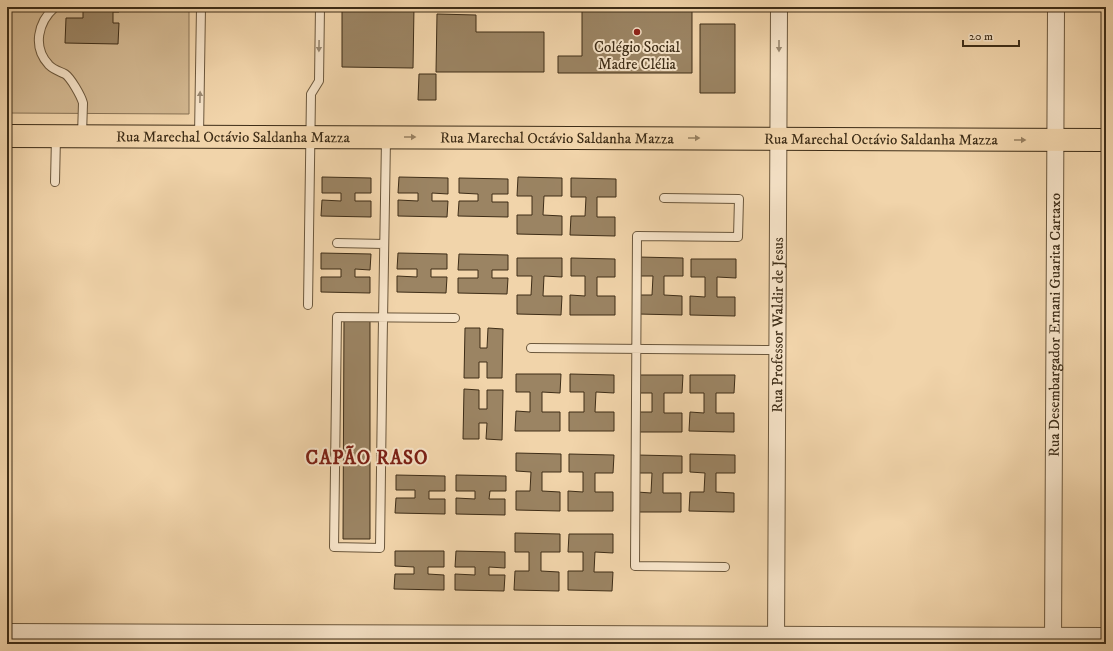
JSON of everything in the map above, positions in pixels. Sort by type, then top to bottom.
[{"type":"main road","name":"Rua Marechal Octávio Saldanha Mazza","points":[[7,136],[1106,140]]},
{"type":"street","name":"Rua Professor Waldir de Jesus","points":[[776,639],[779,7]]},
{"type":"street","name":"Rua Desembargador Ernani Guarita Cartaxo","points":[[1053,640],[1056,7]]},
{"type":"street","points":[[7,632],[228,639],[1053,640],[1106,636]]},
{"type":"lane","points":[[55,7],[48,13],[42,24],[39,34],[40,45],[43,56],[48,64],[56,71],[66,75],[81,98],[82,136]]},
{"type":"lane","points":[[199,136],[201,7]]},
{"type":"lane","points":[[308,305],[311,94],[319,81],[320,7]]},
{"type":"lane","points":[[56,136],[56,182]]},
{"type":"lane","points":[[386,137],[384,244],[383,317],[380,548],[334,547],[337,317],[383,317],[455,318]]},
{"type":"lane","points":[[664,198],[739,199],[738,237],[637,236],[635,566],[726,566]]},
{"type":"lane","points":[[337,243],[384,244]]},
{"type":"lane","points":[[531,348],[778,350]]},
{"type":"shaded area","points":[[7,7],[189,7],[189,114],[7,113]]},
{"type":"building","points":[[83,7],[119,7],[119,12],[113,12],[113,23],[119,23],[118,44],[65,43],[66,18],[83,18]]},
{"type":"building","points":[[342,7],[414,7],[413,68],[342,67]]},
{"type":"building","name":"Colégio Social Madre Clélia","points":[[582,7],[692,7],[692,73],[558,73],[558,56],[582,56]]},
{"type":"building","points":[[437,14],[476,15],[476,32],[544,32],[544,72],[436,72]]},
{"type":"building","name":"Colégio Social Madre Clélia","points":[[700,24],[735,24],[735,93],[700,93]]},
{"type":"building","points":[[419,74],[436,74],[436,100],[418,100]]},
{"type":"building","points":[[322,177],[371,178],[371,193],[355,193],[355,201],[371,201],[371,217],[321,216],[322,200],[341,201],[341,193],[322,193]]},
{"type":"building","points":[[399,177],[448,178],[448,194],[432,193],[432,201],[448,201],[447,217],[398,216],[398,200],[418,201],[418,193],[398,193]]},
{"type":"building","points":[[518,177],[562,178],[562,196],[544,196],[543,215],[562,216],[562,235],[517,234],[517,215],[532,215],[532,196],[517,196]]},
{"type":"building","points":[[459,178],[508,179],[508,194],[492,194],[492,202],[508,202],[508,217],[458,216],[459,201],[478,201],[478,194],[459,193]]},
{"type":"building","points":[[571,178],[616,179],[616,197],[597,197],[597,217],[615,217],[615,236],[570,235],[571,216],[585,216],[586,197],[571,197]]},
{"type":"building","points":[[321,253],[371,254],[370,270],[355,269],[355,277],[370,277],[370,293],[321,292],[321,277],[341,277],[341,269],[321,269]]},
{"type":"building","points":[[398,253],[447,254],[447,269],[431,269],[431,277],[447,277],[446,293],[397,292],[397,276],[417,277],[417,269],[397,269]]},
{"type":"building","points":[[459,254],[508,255],[508,270],[492,270],[492,278],[508,278],[507,294],[458,293],[458,278],[478,278],[478,270],[458,270]]},
{"type":"building","points":[[638,257],[683,258],[683,276],[664,276],[664,295],[682,296],[682,315],[638,314],[638,295],[652,295],[653,276],[638,276]]},
{"type":"building","points":[[517,258],[562,258],[562,277],[544,276],[543,296],[562,296],[561,315],[517,314],[517,295],[531,295],[532,276],[517,276]]},
{"type":"building","points":[[571,258],[615,259],[615,277],[597,277],[597,296],[615,296],[615,315],[570,315],[570,295],[585,296],[585,276],[571,276]]},
{"type":"building","points":[[691,259],[736,259],[736,278],[717,277],[717,297],[735,297],[735,316],[690,315],[690,296],[705,297],[705,277],[691,277]]},
{"type":"building","points":[[344,319],[370,319],[370,539],[343,539]]},
{"type":"building","points":[[465,328],[480,328],[480,348],[487,348],[488,328],[503,329],[502,378],[487,378],[487,362],[479,362],[479,378],[464,378]]},
{"type":"building","points":[[516,374],[561,374],[560,393],[542,392],[542,412],[560,412],[560,431],[515,431],[516,411],[530,412],[530,392],[516,392]]},
{"type":"building","points":[[570,374],[614,375],[614,393],[596,392],[595,412],[614,412],[614,431],[569,431],[569,412],[584,412],[584,392],[570,392]]},
{"type":"building","points":[[638,375],[683,375],[682,393],[664,393],[664,413],[682,413],[682,432],[637,432],[637,412],[652,412],[652,393],[638,393]]},
{"type":"building","points":[[690,375],[735,375],[734,393],[716,393],[716,413],[734,413],[734,432],[689,431],[690,412],[704,413],[704,393],[690,393]]},
{"type":"building","points":[[464,389],[479,390],[479,409],[487,409],[487,390],[503,390],[502,440],[486,439],[487,423],[479,423],[479,439],[463,439]]},
{"type":"building","points":[[516,453],[561,454],[561,472],[542,472],[542,491],[560,492],[560,511],[516,510],[516,491],[530,491],[531,472],[516,471]]},
{"type":"building","points":[[569,454],[614,455],[613,473],[595,473],[595,492],[613,492],[613,511],[568,511],[568,491],[583,492],[583,472],[569,472]]},
{"type":"building","points":[[690,454],[735,455],[735,473],[716,473],[716,492],[734,493],[734,512],[689,511],[690,492],[704,492],[705,473],[690,472]]},
{"type":"building","points":[[637,455],[682,456],[682,473],[663,473],[663,493],[681,493],[681,512],[636,512],[637,492],[651,493],[652,473],[637,473]]},
{"type":"building","points":[[396,475],[445,476],[445,491],[429,491],[429,499],[445,499],[445,514],[395,513],[396,498],[415,498],[415,490],[396,490]]},
{"type":"building","points":[[456,475],[506,476],[506,491],[490,491],[489,499],[505,499],[505,515],[456,514],[456,498],[475,499],[475,491],[456,491]]},
{"type":"building","points":[[515,533],[560,534],[560,552],[541,552],[541,571],[559,572],[559,591],[514,590],[515,571],[529,571],[529,552],[515,552]]},
{"type":"building","points":[[569,534],[613,534],[613,553],[595,552],[594,572],[613,572],[612,591],[568,590],[568,571],[583,571],[583,552],[568,552]]},
{"type":"building","points":[[395,551],[444,551],[444,567],[428,567],[428,574],[444,575],[444,590],[394,589],[395,574],[414,574],[414,567],[395,566]]},
{"type":"building","points":[[456,551],[505,552],[505,568],[489,567],[489,575],[505,575],[504,591],[455,590],[455,574],[475,575],[475,567],[455,567]]},
{"type":"place","name":"Colégio Social Madre Clélia","points":[[637,32]]},
{"type":"district","name":"CAPÃO RASO","points":[[367,457]]}]
